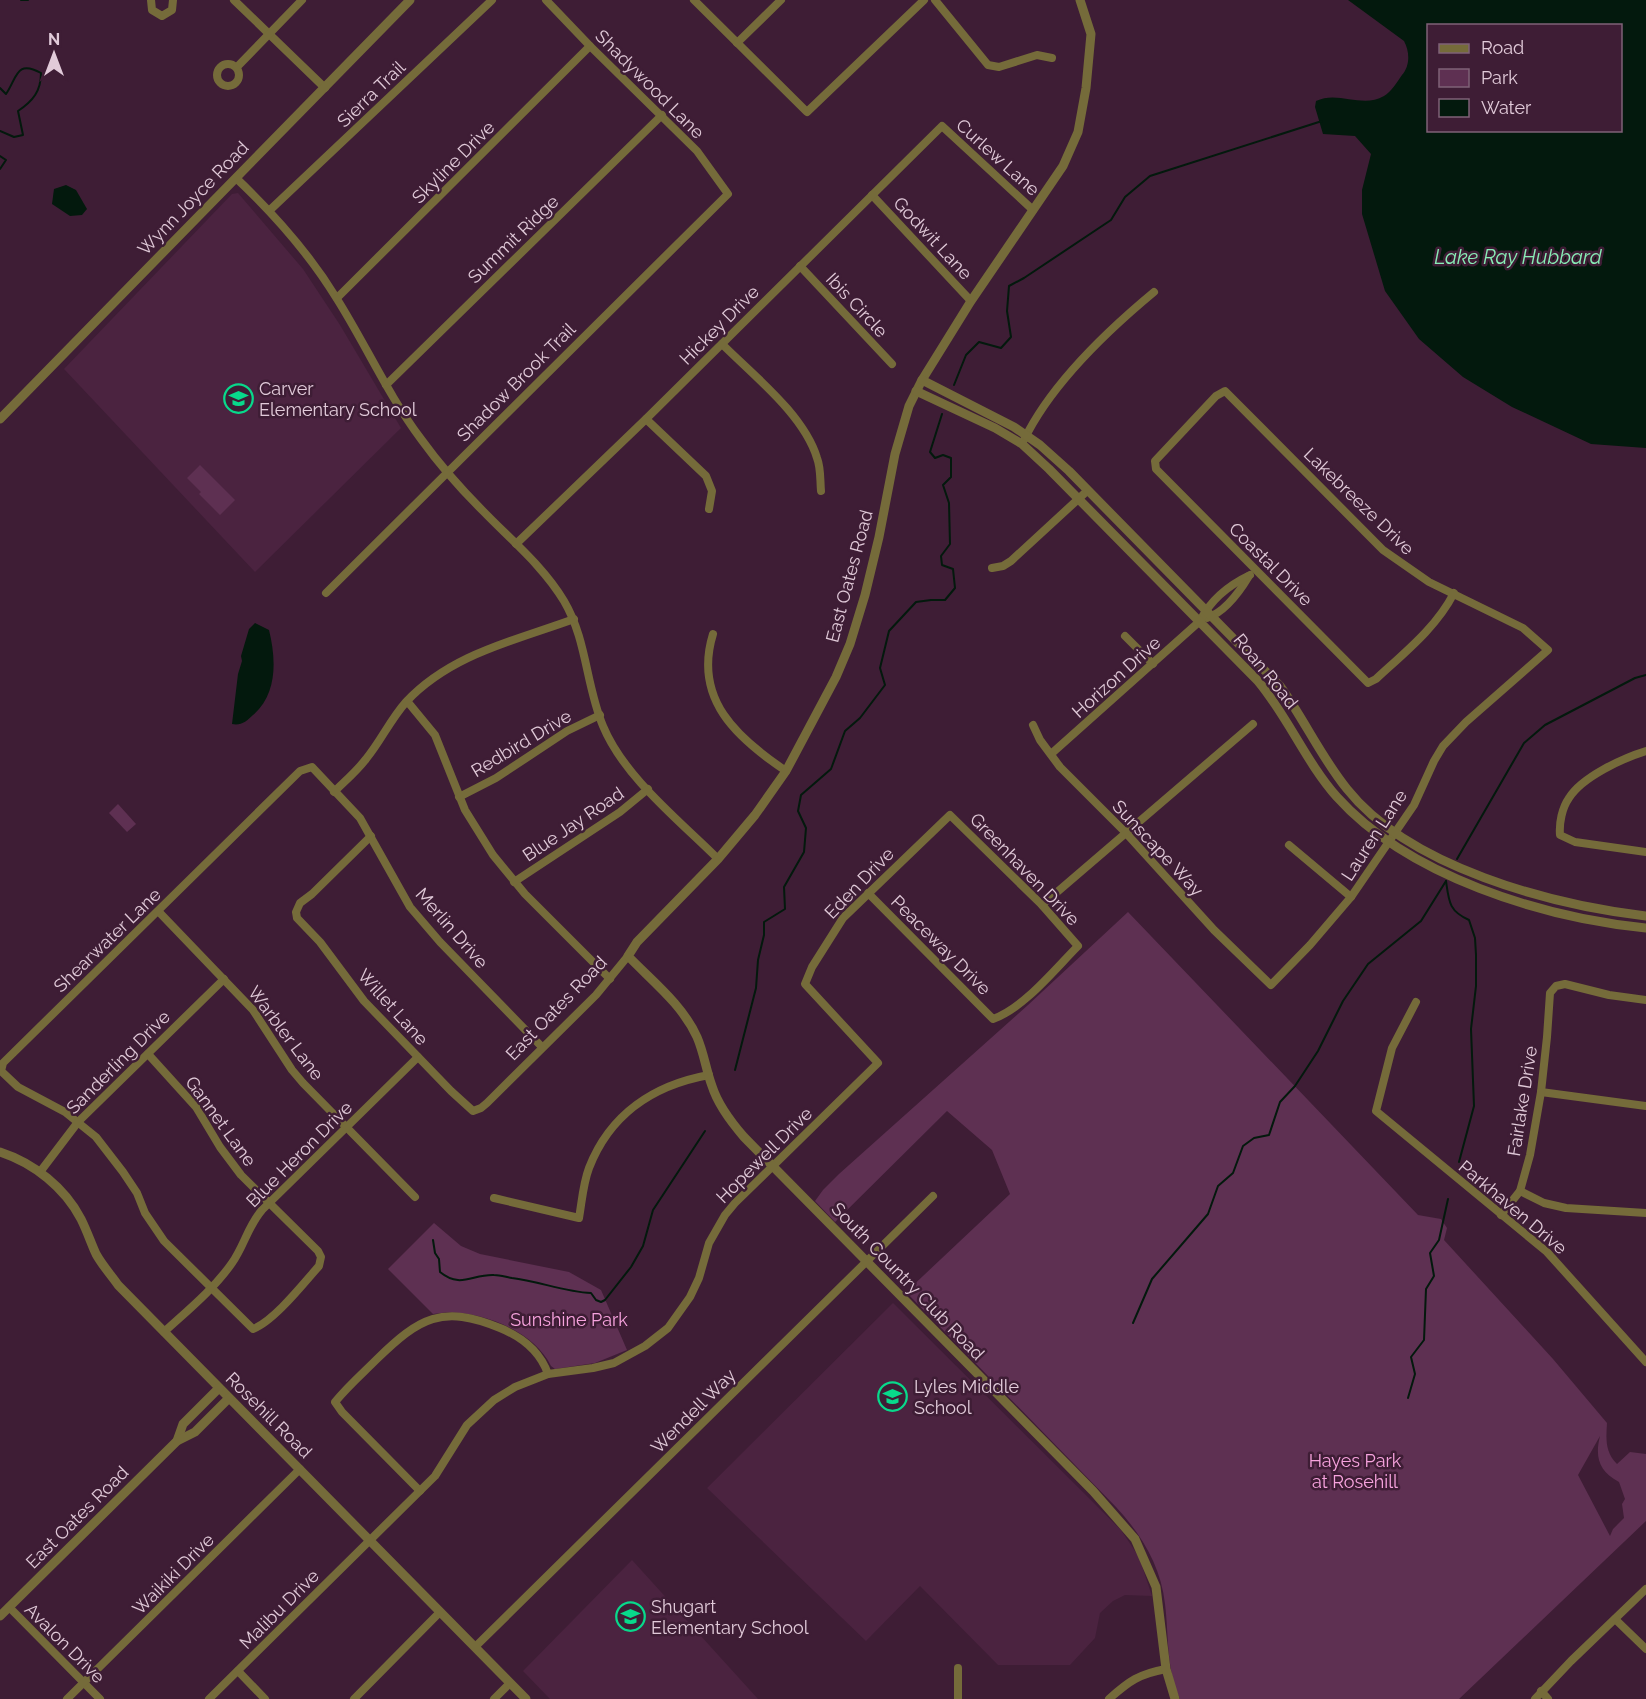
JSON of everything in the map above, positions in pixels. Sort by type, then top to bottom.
[{"type":"street","points":[[151,0],[152,10],[162,16],[171,10],[173,0]]},
{"type":"street","points":[[234,0],[325,88]]},
{"type":"street","points":[[237,67],[302,0]]},
{"type":"street","name":"Wynn Joyce Road","points":[[0,419],[410,0]]},
{"type":"street","name":"Sierra Trail","points":[[270,210],[492,0]]},
{"type":"street","name":"Shadywood Lane","points":[[546,0],[697,151],[728,194]]},
{"type":"street","points":[[694,0],[807,112],[924,0]]},
{"type":"street","points":[[737,43],[781,0]]},
{"type":"street","points":[[934,0],[988,65],[999,68],[1037,55],[1052,58]]},
{"type":"street","name":"East Oates Road","points":[[473,1110],[487,1103],[610,979],[637,942],[718,859],[755,815],[786,771],[817,717],[850,644],[876,548],[895,454],[915,391],[971,301],[1063,165],[1078,132],[1086,88],[1091,34],[1080,0]]},
{"type":"street","name":"Skyline Drive","points":[[337,298],[590,46]]},
{"type":"street","name":"Summit Ridge","points":[[386,385],[662,115]]},
{"type":"street","name":"Curlew Lane","points":[[942,126],[1033,210]]},
{"type":"street","name":"Hickey Drive","points":[[516,544],[646,419],[942,126]]},
{"type":"street","points":[[236,178],[270,210],[299,245],[337,298],[386,385],[420,438],[480,509],[537,564],[555,587],[574,619],[582,642],[603,727],[621,755],[648,789],[718,859]]},
{"type":"street","name":"Shadow Brook Trail","points":[[326,593],[728,194]]},
{"type":"street","name":"Godwit Lane","points":[[873,195],[971,301]]},
{"type":"street","name":"Ibis Circle","points":[[800,266],[892,364]]},
{"type":"street","points":[[1024,440],[1060,386],[1088,353],[1122,318],[1155,292]]},
{"type":"street","points":[[722,344],[793,415],[805,431],[818,459],[821,491]]},
{"type":"street","name":"Roan Road","points":[[922,380],[1014,427],[1049,469],[1200,621],[1271,697],[1311,763],[1337,797],[1388,842],[1439,870],[1532,906],[1597,922],[1646,928]]},
{"type":"street","name":"Roan Road","points":[[915,391],[1024,440],[1069,471],[1280,686],[1347,789],[1364,808],[1394,833],[1470,872],[1513,886],[1573,904],[1646,915]]},
{"type":"street","name":"Lakebreeze Drive","points":[[1154,464],[1158,455],[1216,396],[1225,391],[1383,550],[1429,582],[1523,628],[1548,650]]},
{"type":"street","points":[[646,419],[706,476],[712,491],[709,509]]},
{"type":"street","name":"Coastal Drive","points":[[1154,464],[1156,469],[1253,572],[1368,683],[1376,679],[1435,624],[1455,593]]},
{"type":"street","points":[[992,568],[1003,566],[1011,561],[1087,491]]},
{"type":"street","name":"Horizon Drive","points":[[1051,754],[1209,613],[1233,583],[1253,572]]},
{"type":"street","points":[[334,792],[366,759],[407,701],[433,678],[461,660],[574,619]]},
{"type":"street","points":[[713,634],[707,661],[714,696],[720,710],[743,739],[786,771]]},
{"type":"street","points":[[1125,636],[1153,664]]},
{"type":"street","name":"Lauren Lane","points":[[1271,985],[1310,945],[1351,897],[1414,805],[1443,746],[1466,722],[1548,650]]},
{"type":"street","points":[[407,701],[435,735],[459,797],[482,838],[514,882],[610,979]]},
{"type":"street","name":"Redbird Drive","points":[[459,797],[504,773],[567,731],[600,715]]},
{"type":"street","points":[[1042,905],[1253,724]]},
{"type":"street","name":"Sunscape Way","points":[[1033,725],[1040,740],[1060,767],[1126,833],[1214,930],[1271,985]]},
{"type":"street","points":[[1646,751],[1630,756],[1581,785],[1569,798],[1560,822],[1560,835],[1575,842],[1646,852]]},
{"type":"street","name":"Merlin Drive","points":[[306,769],[312,767],[360,818],[410,906],[440,942],[542,1047]]},
{"type":"street","name":"Shearwater Lane","points":[[78,1122],[65,1112],[18,1087],[1,1071],[3,1063],[300,771],[306,769]]},
{"type":"street","name":"Blue Jay Road","points":[[514,882],[620,812],[648,789]]},
{"type":"street","name":"Eden Drive","points":[[878,1063],[805,984],[812,967],[843,918],[950,814]]},
{"type":"street","name":"Greenhaven Drive","points":[[950,814],[1042,905],[1078,946]]},
{"type":"street","name":"Willet Lane","points":[[371,836],[300,903],[296,912],[297,918],[320,942],[364,1000],[473,1110]]},
{"type":"street","points":[[1289,845],[1351,897]]},
{"type":"street","name":"Peaceway Drive","points":[[868,893],[993,1019],[1006,1015],[1078,946]]},
{"type":"street","name":"Warbler Lane","points":[[159,912],[262,1021],[297,1076],[415,1197]]},
{"type":"street","name":"South Country Club Road","points":[[628,956],[679,1008],[690,1023],[698,1039],[719,1102],[735,1127],[867,1261],[903,1301],[1093,1491],[1135,1539],[1156,1587],[1166,1670],[1175,1699]]},
{"type":"street","name":"Sanderling Drive","points":[[40,1172],[78,1122],[224,979]]},
{"type":"street","name":"Fairlake Drive","points":[[1501,1215],[1520,1191],[1532,1143],[1547,1037],[1550,993],[1556,986],[1565,984],[1609,995],[1646,1000]]},
{"type":"street","name":"Parkhaven Drive","points":[[1416,1002],[1392,1048],[1376,1111],[1547,1252],[1646,1362]]},
{"type":"street","name":"Gannet Lane","points":[[148,1054],[196,1107],[234,1166],[269,1204],[318,1251],[321,1257],[319,1266],[269,1319],[253,1329],[211,1287]]},
{"type":"street","name":"Blue Heron Drive","points":[[164,1332],[211,1287],[233,1262],[252,1223],[269,1204],[418,1057]]},
{"type":"street","name":"Hopewell Drive","points":[[370,1540],[443,1466],[462,1432],[482,1410],[515,1387],[548,1374],[614,1363],[645,1347],[668,1328],[690,1297],[709,1243],[725,1215],[878,1063]]},
{"type":"street","points":[[494,1198],[579,1218],[589,1168],[603,1142],[621,1118],[665,1087],[709,1075]]},
{"type":"street","points":[[1540,1092],[1646,1106]]},
{"type":"street","points":[[78,1122],[111,1154],[164,1241],[211,1287]]},
{"type":"street","name":"Rosehill Road","points":[[0,1152],[24,1162],[56,1185],[81,1219],[105,1269],[164,1332],[526,1699]]},
{"type":"street","points":[[1520,1191],[1544,1203],[1566,1208],[1646,1213]]},
{"type":"street","name":"Wendell Way","points":[[474,1647],[933,1196]]},
{"type":"street","points":[[420,1491],[342,1412],[335,1402],[403,1334],[420,1323],[440,1317],[468,1317],[516,1336],[536,1353],[548,1374]]},
{"type":"street","name":"East Oates Road","points":[[177,1441],[183,1424],[219,1388]]},
{"type":"street","name":"East Oates Road","points":[[0,1616],[177,1441],[195,1432],[229,1398]]},
{"type":"street","name":"Waikiki Drive","points":[[67,1699],[300,1468]]},
{"type":"street","name":"Malibu Drive","points":[[209,1699],[370,1540]]},
{"type":"street","points":[[1535,1699],[1646,1589]]},
{"type":"street","name":"Avalon Drive","points":[[9,1607],[100,1699]]},
{"type":"street","points":[[354,1699],[440,1612]]},
{"type":"street","points":[[1615,1618],[1646,1649]]},
{"type":"street","points":[[958,1668],[958,1699]]},
{"type":"street","points":[[1108,1699],[1130,1680],[1148,1672],[1166,1670]]},
{"type":"street","points":[[238,1671],[266,1699]]},
{"type":"street","points":[[494,1699],[510,1683]]},
{"type":"street","points":[[1541,1691],[1548,1699]]},
{"type":"shaded area","name":"Carver Elementary School","points":[[238,193],[303,269],[340,325],[401,428],[255,572],[64,369],[232,194]]},
{"type":"shaded area","name":"Lyles Middle School","points":[[893,1303],[1121,1530],[1139,1557],[1152,1596],[1125,1595],[1113,1601],[1100,1613],[1095,1638],[1070,1665],[998,1665],[920,1586],[866,1641],[707,1488]]},
{"type":"shaded area","name":"Shugart Elementary School","points":[[632,1560],[758,1699],[550,1699],[523,1671]]},
{"type":"green space","points":[[200,465],[235,500],[220,515],[187,478]]},
{"type":"green space","points":[[118,804],[136,824],[127,832],[109,813]]},
{"type":"green space","name":"Hayes Park at Rosehill","points":[[1128,912],[1418,1215],[1441,1219],[1447,1228],[1444,1240],[1553,1359],[1607,1423],[1608,1450],[1617,1464],[1630,1452],[1646,1454],[1646,1521],[1459,1699],[1180,1699],[1170,1664],[1163,1590],[1148,1551],[1134,1528],[906,1292],[1010,1194],[992,1150],[947,1111],[835,1222],[815,1201],[839,1174]],"holes":[[[1600,1436],[1598,1456],[1602,1468],[1619,1482],[1625,1499],[1622,1504],[1624,1518],[1613,1529],[1610,1536],[1578,1475]]]},
{"type":"green space","name":"Sunshine Park","points":[[434,1223],[461,1246],[480,1254],[569,1272],[601,1290],[627,1350],[595,1363],[555,1369],[531,1341],[500,1323],[466,1314],[449,1312],[433,1314],[388,1269]]},
{"type":"water","name":"Lake Ray Hubbard","points":[[1348,0],[1646,0],[1646,448],[1591,444],[1512,407],[1463,377],[1419,339],[1385,291],[1362,214],[1362,190],[1371,154],[1355,136],[1323,134],[1315,107],[1316,101],[1324,98],[1367,101],[1387,94],[1407,67],[1404,41]]},
{"type":"water","points":[[66,185],[76,190],[87,209],[82,215],[70,216],[52,204],[54,189]]},
{"type":"water","points":[[255,623],[269,630],[274,664],[271,686],[267,697],[251,717],[241,724],[232,724],[241,656],[249,629]]},
{"type":"waterway","points":[[21,0],[28,0]]},
{"type":"waterway","points":[[0,88],[6,94],[22,69],[33,69],[41,73],[40,85],[35,95],[18,111],[23,135],[14,137],[0,131]]},
{"type":"waterway","points":[[954,385],[966,355],[979,342],[1001,348],[1011,337],[1007,311],[1009,286],[1111,220],[1125,197],[1150,176],[1322,121]]},
{"type":"waterway","points":[[0,156],[6,160],[0,169]]},
{"type":"waterway","points":[[735,1070],[756,988],[764,922],[785,909],[784,887],[804,852],[806,828],[798,811],[801,795],[831,769],[845,731],[860,718],[885,685],[880,668],[889,631],[916,602],[945,600],[955,588],[953,569],[942,565],[941,556],[950,544],[949,503],[943,485],[951,477],[951,458],[943,455],[935,458],[930,452],[942,414]]},
{"type":"waterway","points":[[1457,859],[1524,743],[1545,725],[1635,678],[1646,675]]},
{"type":"waterway","points":[[1446,881],[1451,905],[1457,913],[1469,920],[1475,938],[1476,955],[1476,986],[1471,1029],[1474,1106],[1459,1162]]},
{"type":"waterway","points":[[1133,1323],[1152,1279],[1208,1214],[1218,1186],[1233,1173],[1243,1146],[1254,1138],[1269,1135],[1280,1102],[1295,1086],[1318,1051],[1343,1001],[1368,964],[1421,921],[1446,881]]},
{"type":"waterway","points":[[433,1240],[435,1253],[439,1259],[440,1272],[454,1280],[498,1275],[571,1291],[591,1293],[596,1300],[601,1302],[631,1267],[643,1246],[653,1210],[705,1131]]},
{"type":"waterway","points":[[1408,1398],[1415,1374],[1411,1357],[1424,1340],[1426,1289],[1434,1276],[1430,1253],[1439,1240],[1448,1199]]},
{"type":"place","name":"Carver Elementary School","points":[[238,398]]},
{"type":"place","name":"Lyles Middle School","points":[[893,1396]]},
{"type":"place","name":"Shugart Elementary School","points":[[630,1616]]}]
